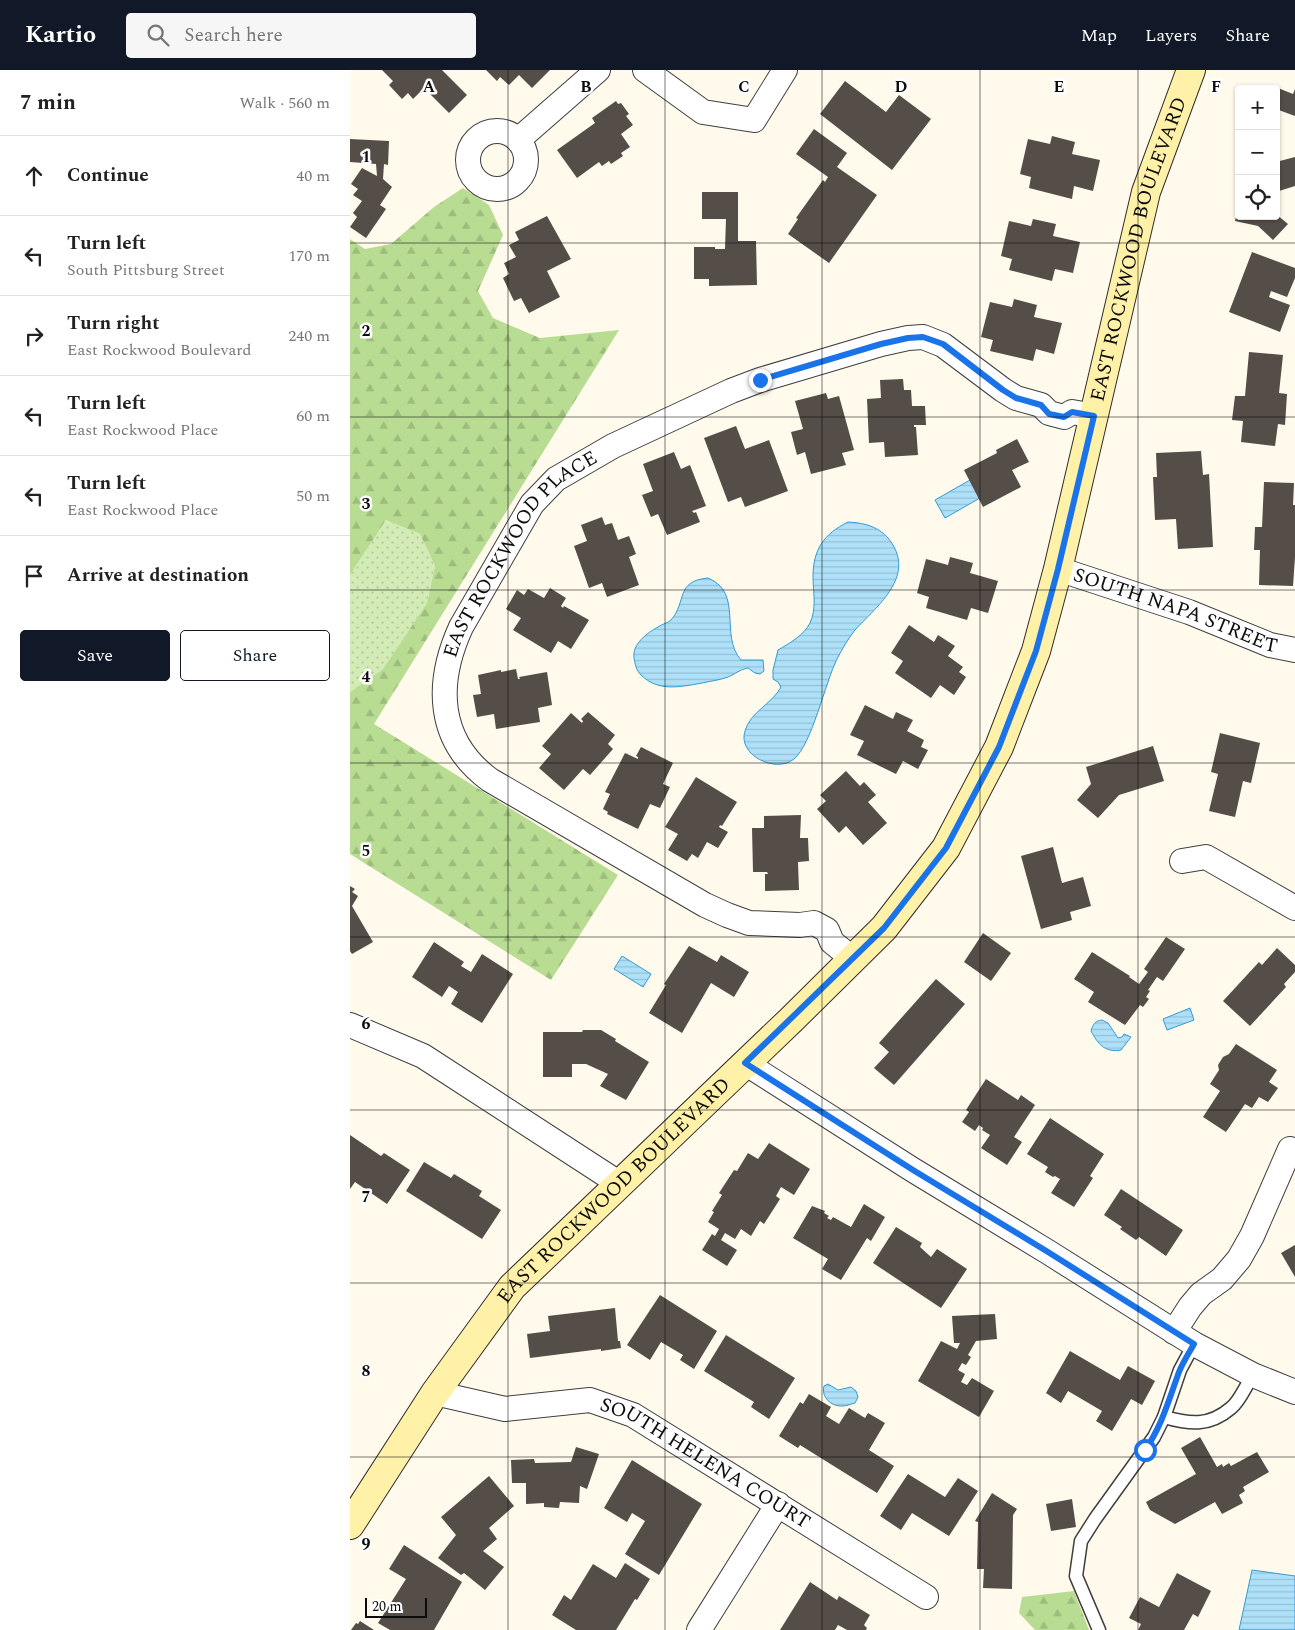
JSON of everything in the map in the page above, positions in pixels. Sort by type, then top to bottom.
[{"type":"street","points":[[518,140],[598,70]]},
{"type":"street","points":[[645,70],[703,112],[754,120],[786,70]]},
{"type":"street","name":"EAST ROCKWOOD BOULEVARD","points":[[350,1525],[435,1393],[512,1288],[884,928],[946,848],[999,747],[1036,651],[1058,569],[1083,414],[1146,192],[1191,70]]},
{"type":"street","name":"EAST ROCKWOOD PLACE","points":[[852,959],[832,942],[826,930],[814,923],[800,925],[749,922],[727,916],[705,905],[490,780],[478,771],[460,750],[452,736],[447,720],[444,687],[447,667],[461,627],[532,504],[556,479],[613,446],[760,380],[881,344],[923,337],[943,344],[1016,398],[1041,405],[1053,399],[1068,403],[1083,414]]},
{"type":"street","name":"SOUTH NAPA STREET","points":[[1058,569],[1189,612],[1270,645],[1295,650]]},
{"type":"street","points":[[1182,862],[1206,858],[1295,908]]},
{"type":"street","points":[[350,1025],[423,1056],[620,1184]]},
{"type":"street","points":[[745,1063],[913,1170],[1194,1344],[1252,1375],[1295,1392]]},
{"type":"street","points":[[1174,1332],[1201,1294],[1222,1279],[1239,1259],[1252,1236],[1290,1149]]},
{"type":"street","name":"SOUTH HELENA COURT","points":[[435,1393],[504,1409],[590,1400],[633,1415],[926,1597]]},
{"type":"street","points":[[699,1630],[778,1504]]},
{"type":"lane","points":[[1099,1630],[1076,1576],[1081,1541],[1154,1437],[1164,1417],[1180,1370],[1194,1344]]},
{"type":"lane","points":[[1164,1417],[1186,1423],[1211,1421],[1232,1408],[1252,1375]]},
{"type":"green space","points":[[463,188],[489,205],[503,235],[478,291],[493,318],[540,338],[619,330],[374,724],[618,875],[551,980],[350,854],[350,692],[383,669],[427,603],[435,566],[420,534],[386,520],[350,575],[350,239],[365,249],[391,244],[434,207]]},
{"type":"green space","points":[[386,520],[420,534],[435,566],[427,603],[383,669],[350,692],[350,575]]},
{"type":"green space","points":[[1074,1591],[1089,1630],[1035,1630],[1019,1613],[1022,1597]]},
{"type":"water","points":[[970,480],[980,498],[945,518],[935,500]]},
{"type":"water","points":[[848,522],[874,527],[889,539],[898,557],[895,581],[882,602],[855,630],[837,659],[807,740],[801,751],[794,759],[786,763],[768,763],[760,760],[747,748],[744,740],[745,731],[751,718],[781,687],[773,679],[773,670],[778,650],[792,642],[810,623],[814,606],[814,567],[818,550],[826,537]]},
{"type":"water","points":[[708,578],[719,585],[725,594],[732,639],[735,650],[741,660],[763,660],[764,671],[760,674],[748,668],[722,679],[678,687],[655,684],[639,673],[635,665],[635,648],[649,632],[671,620],[676,613],[683,593],[691,583]]},
{"type":"water","points":[[622,956],[651,974],[643,987],[614,969]]},
{"type":"water","points":[[1190,1008],[1194,1020],[1167,1030],[1163,1019]]},
{"type":"water","points":[[1102,1020],[1108,1023],[1118,1038],[1124,1034],[1131,1037],[1121,1050],[1106,1049],[1099,1044],[1091,1031],[1096,1022]]},
{"type":"water","points":[[828,1384],[838,1390],[851,1387],[856,1391],[858,1397],[855,1403],[839,1406],[831,1403],[823,1390],[824,1386]]},
{"type":"water","points":[[1252,1570],[1295,1576],[1295,1630],[1239,1630]]},
{"type":"building","points":[[382,70],[442,70],[467,95],[449,113],[424,88],[413,99],[408,93],[402,99],[389,85],[393,81]]},
{"type":"building","points":[[486,70],[550,70],[532,88],[519,75],[509,85],[500,77],[497,81]]},
{"type":"building","points":[[845,81],[886,112],[899,95],[931,119],[892,170],[820,114]]},
{"type":"building","points":[[1280,89],[1293,94],[1295,89],[1295,116],[1280,110]]},
{"type":"building","points":[[616,101],[618,104],[621,103],[629,114],[626,116],[633,125],[621,134],[630,147],[621,153],[623,156],[611,164],[609,161],[602,166],[599,162],[577,178],[557,150],[595,123],[592,118]]},
{"type":"building","points":[[814,129],[847,153],[837,167],[877,195],[829,263],[788,234],[798,219],[796,218],[823,180],[825,182],[828,177],[796,154]]},
{"type":"building","points":[[1052,136],[1075,142],[1072,154],[1100,160],[1093,191],[1074,186],[1072,199],[1029,188],[1031,177],[1020,174],[1028,139],[1050,144]]},
{"type":"building","points":[[350,139],[389,141],[388,165],[384,164],[383,179],[392,187],[380,205],[386,209],[366,238],[350,227],[357,217],[353,213],[362,201],[353,195],[358,189],[351,184],[362,168],[377,176],[376,164],[350,162]]},
{"type":"building","points":[[1295,157],[1295,186],[1280,191],[1280,175],[1280,161]]},
{"type":"building","points":[[702,192],[738,192],[738,241],[756,241],[757,285],[709,286],[709,279],[694,279],[694,247],[725,249],[726,219],[702,219]]},
{"type":"building","points":[[547,216],[571,259],[547,271],[560,297],[529,313],[521,298],[514,301],[503,278],[509,274],[504,263],[516,257],[509,245],[519,240],[515,232]]},
{"type":"building","points":[[1280,217],[1288,224],[1273,240],[1258,226],[1235,221],[1280,220]]},
{"type":"building","points":[[1033,219],[1056,224],[1053,236],[1080,242],[1073,273],[1055,269],[1052,281],[1009,270],[1012,259],[1001,256],[1009,221],[1031,226]]},
{"type":"building","points":[[1252,252],[1295,268],[1295,278],[1287,297],[1271,291],[1269,297],[1290,305],[1280,332],[1229,312]]},
{"type":"building","points":[[1014,299],[1037,305],[1034,317],[1062,323],[1054,354],[1036,349],[1033,361],[990,351],[993,340],[981,337],[990,302],[1012,307]]},
{"type":"building","points":[[1249,352],[1283,355],[1279,393],[1287,394],[1285,425],[1278,424],[1275,446],[1241,442],[1243,421],[1232,420],[1235,396],[1245,396]]},
{"type":"building","points":[[903,379],[904,390],[911,390],[912,406],[925,406],[926,425],[914,425],[916,427],[918,455],[885,457],[884,442],[869,443],[867,399],[881,398],[880,380]]},
{"type":"building","points":[[826,393],[828,399],[839,396],[854,450],[842,453],[846,465],[811,474],[805,452],[797,455],[791,432],[803,429],[795,401]]},
{"type":"building","points":[[736,426],[745,449],[769,440],[788,491],[745,507],[741,497],[728,502],[704,438]]},
{"type":"building","points":[[1017,439],[1029,462],[1012,470],[1021,487],[983,507],[964,470],[997,453],[996,450]]},
{"type":"building","points":[[1201,451],[1203,475],[1209,474],[1213,547],[1178,549],[1176,519],[1155,520],[1153,477],[1157,477],[1156,453]]},
{"type":"building","points":[[674,452],[681,469],[690,465],[706,506],[692,511],[696,512],[700,522],[667,535],[658,514],[651,517],[642,495],[653,491],[643,464]]},
{"type":"building","points":[[1264,482],[1294,483],[1295,557],[1293,586],[1259,585],[1260,550],[1254,550],[1255,527],[1262,527]]},
{"type":"building","points":[[602,517],[605,525],[612,523],[618,540],[629,536],[636,554],[629,557],[639,585],[607,597],[602,583],[589,588],[574,546],[587,541],[581,525]]},
{"type":"building","points":[[950,557],[973,563],[970,573],[998,581],[988,613],[971,608],[967,620],[926,608],[929,597],[917,593],[926,559],[948,565]]},
{"type":"building","points":[[550,588],[566,598],[561,606],[563,608],[564,606],[589,620],[571,649],[558,641],[551,653],[513,630],[521,618],[506,609],[517,590],[524,595],[528,589],[544,598]]},
{"type":"building","points":[[909,625],[934,642],[938,635],[955,646],[948,656],[963,667],[959,672],[966,677],[954,695],[940,685],[931,698],[895,673],[903,661],[891,653]]},
{"type":"building","points":[[516,669],[518,679],[520,679],[519,677],[547,672],[552,705],[538,708],[540,722],[496,729],[494,714],[477,717],[473,695],[481,694],[478,675]]},
{"type":"building","points":[[865,705],[893,719],[896,712],[913,720],[907,731],[924,740],[921,747],[928,750],[918,769],[903,761],[896,774],[857,755],[864,741],[850,735]]},
{"type":"building","points":[[588,712],[615,735],[608,744],[613,749],[590,775],[583,769],[564,790],[539,768],[551,754],[542,746],[571,713],[582,723],[581,719]]},
{"type":"building","points":[[1220,733],[1260,743],[1251,783],[1243,781],[1235,817],[1209,811],[1218,774],[1211,772]]},
{"type":"building","points":[[1153,746],[1164,781],[1119,795],[1098,818],[1077,800],[1091,784],[1086,767]]},
{"type":"building","points":[[641,747],[673,763],[663,784],[670,787],[660,808],[650,804],[638,829],[607,814],[608,812],[603,809],[610,794],[605,792],[625,753],[638,759],[636,756]]},
{"type":"building","points":[[846,771],[860,786],[864,782],[876,795],[868,802],[887,823],[863,845],[846,826],[839,833],[817,809],[826,801],[820,795]]},
{"type":"building","points":[[696,777],[737,802],[722,826],[720,825],[719,827],[728,832],[718,848],[707,842],[698,858],[692,854],[687,861],[668,850],[678,834],[665,827]]},
{"type":"building","points":[[801,815],[800,838],[808,838],[809,861],[798,862],[799,890],[765,891],[765,874],[768,874],[767,872],[753,872],[752,828],[764,828],[764,816]]},
{"type":"building","points":[[1053,847],[1062,883],[1083,877],[1091,906],[1070,912],[1072,920],[1041,929],[1021,856]]},
{"type":"building","points":[[350,886],[355,889],[352,892],[358,896],[352,906],[373,942],[352,954],[350,951]]},
{"type":"building","points":[[983,933],[1011,953],[991,981],[964,962]]},
{"type":"building","points":[[1166,937],[1185,949],[1163,981],[1157,977],[1148,990],[1150,991],[1146,997],[1149,999],[1143,1007],[1140,1005],[1125,1025],[1088,1002],[1094,992],[1074,979],[1092,952],[1130,976],[1139,984],[1148,972],[1144,969]]},
{"type":"building","points":[[434,942],[464,962],[461,966],[471,972],[482,954],[513,974],[482,1023],[451,1004],[458,992],[449,986],[442,997],[412,977]]},
{"type":"building","points":[[689,946],[717,962],[721,955],[749,972],[734,997],[711,983],[682,1033],[649,1013],[666,985],[664,984]]},
{"type":"building","points":[[1277,948],[1295,965],[1295,972],[1284,984],[1286,987],[1250,1026],[1223,1001],[1259,962],[1262,965]]},
{"type":"building","points":[[936,979],[965,1004],[894,1085],[874,1068],[889,1052],[879,1043]]},
{"type":"building","points":[[583,1030],[601,1030],[649,1062],[626,1100],[600,1086],[608,1074],[586,1064],[572,1064],[572,1077],[543,1077],[543,1032],[582,1032]]},
{"type":"building","points":[[1236,1044],[1277,1070],[1269,1082],[1278,1088],[1268,1102],[1259,1097],[1252,1108],[1245,1104],[1226,1132],[1203,1117],[1220,1091],[1210,1084],[1219,1070],[1218,1065]]},
{"type":"building","points":[[986,1079],[1018,1100],[1021,1095],[1035,1105],[1014,1137],[1022,1142],[1007,1165],[981,1148],[990,1135],[982,1130],[983,1128],[979,1125],[975,1131],[962,1122],[969,1112],[966,1110]]},
{"type":"building","points":[[1050,1118],[1104,1154],[1090,1176],[1093,1178],[1074,1207],[1051,1193],[1060,1179],[1045,1172],[1048,1167],[1027,1154]]},
{"type":"building","points":[[350,1135],[381,1156],[384,1153],[410,1170],[387,1204],[355,1182],[350,1189]]},
{"type":"building","points":[[769,1143],[810,1169],[794,1195],[781,1187],[776,1196],[780,1199],[764,1224],[760,1221],[751,1236],[741,1229],[735,1239],[725,1233],[721,1240],[737,1250],[727,1266],[702,1250],[712,1234],[715,1236],[719,1229],[708,1222],[714,1212],[712,1211],[722,1195],[719,1193],[734,1170],[737,1171],[748,1153],[758,1159]]},
{"type":"building","points":[[424,1162],[451,1178],[454,1174],[482,1191],[479,1196],[501,1210],[482,1239],[406,1191]]},
{"type":"building","points":[[1121,1189],[1183,1230],[1166,1256],[1139,1237],[1136,1240],[1120,1229],[1122,1227],[1104,1215]]},
{"type":"building","points":[[864,1204],[885,1217],[871,1241],[867,1238],[841,1280],[822,1269],[828,1259],[793,1238],[812,1206],[825,1211],[824,1213],[829,1216],[827,1218],[831,1220],[833,1217],[851,1227]]},
{"type":"building","points":[[896,1227],[922,1243],[920,1247],[931,1257],[937,1249],[967,1269],[941,1308],[873,1263]]},
{"type":"building","points":[[1295,1245],[1295,1277],[1281,1253]]},
{"type":"building","points":[[660,1295],[717,1331],[694,1369],[680,1360],[683,1355],[661,1342],[650,1360],[627,1345]]},
{"type":"building","points":[[615,1308],[618,1341],[620,1341],[621,1348],[530,1358],[527,1334],[550,1331],[548,1316]]},
{"type":"building","points":[[995,1314],[997,1339],[976,1341],[968,1355],[971,1357],[966,1365],[962,1363],[958,1370],[965,1374],[961,1382],[967,1385],[972,1378],[994,1391],[979,1417],[918,1381],[941,1341],[957,1349],[960,1343],[954,1343],[952,1316]]},
{"type":"building","points":[[726,1335],[795,1378],[769,1419],[751,1407],[754,1402],[704,1371]]},
{"type":"building","points":[[1070,1351],[1120,1380],[1128,1366],[1155,1381],[1142,1405],[1131,1399],[1112,1431],[1096,1421],[1102,1411],[1068,1391],[1061,1403],[1046,1393]]},
{"type":"building","points":[[809,1394],[831,1407],[826,1416],[839,1424],[849,1408],[865,1418],[868,1413],[885,1423],[869,1450],[894,1466],[877,1493],[800,1445],[798,1448],[779,1436],[800,1402],[803,1404]]},
{"type":"building","points":[[1200,1437],[1217,1467],[1222,1464],[1223,1467],[1229,1463],[1231,1466],[1257,1452],[1269,1472],[1243,1487],[1245,1491],[1239,1495],[1243,1503],[1222,1514],[1215,1502],[1175,1524],[1150,1510],[1146,1502],[1196,1474],[1181,1448]]},
{"type":"building","points":[[576,1447],[599,1454],[587,1489],[580,1486],[579,1503],[560,1502],[559,1508],[544,1507],[544,1503],[526,1504],[526,1483],[512,1483],[511,1460],[534,1459],[535,1463],[571,1462]]},
{"type":"building","points":[[632,1460],[702,1504],[659,1575],[625,1554],[645,1521],[632,1513],[627,1522],[604,1508]]},
{"type":"building","points":[[908,1474],[945,1497],[958,1478],[978,1491],[949,1536],[912,1513],[901,1530],[880,1516]]},
{"type":"building","points":[[489,1476],[514,1506],[489,1528],[497,1539],[483,1551],[504,1567],[485,1590],[464,1573],[461,1575],[438,1558],[456,1535],[441,1517]]},
{"type":"building","points":[[992,1493],[1017,1509],[1013,1515],[1012,1589],[983,1588],[984,1569],[977,1569],[978,1522],[975,1521]]},
{"type":"building","points":[[1072,1499],[1076,1527],[1051,1531],[1046,1504]]},
{"type":"building","points":[[404,1545],[462,1582],[434,1630],[390,1630],[378,1623],[406,1579],[389,1569]]},
{"type":"building","points":[[625,1563],[650,1579],[616,1630],[576,1630],[552,1615],[564,1595],[571,1600],[593,1564],[616,1578]]},
{"type":"building","points":[[1177,1573],[1211,1591],[1198,1617],[1193,1614],[1184,1630],[1138,1630],[1141,1624],[1129,1618],[1140,1597],[1159,1607]]},
{"type":"building","points":[[810,1582],[837,1600],[839,1596],[870,1615],[864,1625],[867,1628],[866,1630],[847,1630],[838,1625],[835,1630],[780,1630]]},
{"type":"building","points":[[360,1621],[374,1630],[351,1630]]},
{"type":"route","points":[[760,380],[832,357],[881,344],[923,337],[943,344],[1003,390],[1016,398],[1041,405],[1049,414],[1064,417],[1072,412],[1094,416],[1058,569],[1036,651],[999,747],[946,848],[884,928],[745,1063],[913,1170],[1194,1344],[1180,1370],[1164,1417],[1145,1450]]}]
